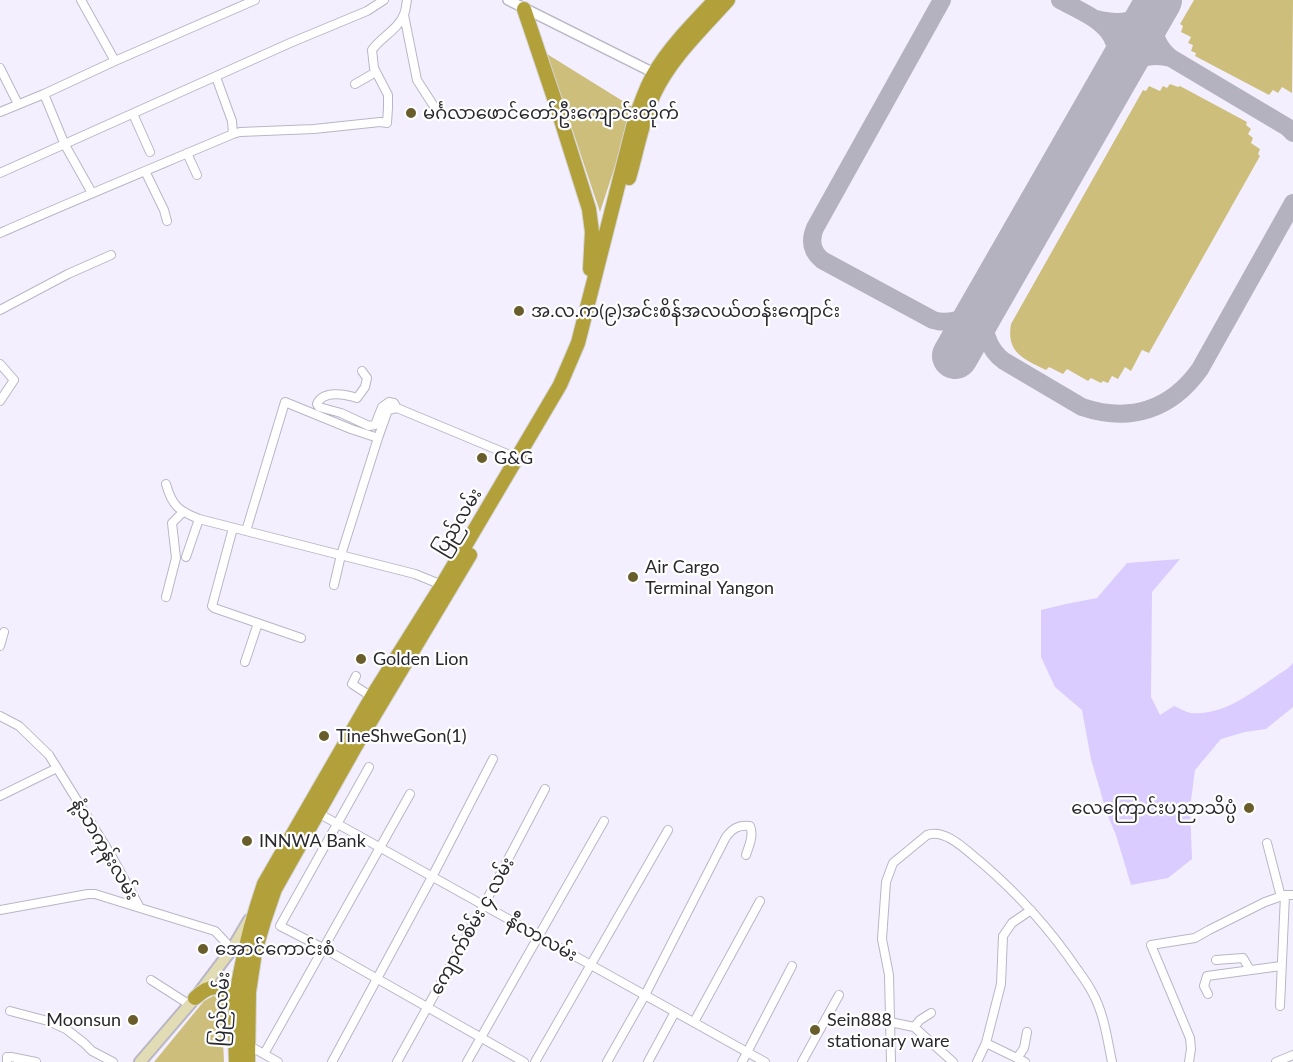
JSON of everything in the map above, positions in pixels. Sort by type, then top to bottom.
[{"type":"highway","name":"ပြည်လမ်း","points":[[241,949],[264,921],[275,889],[354,749],[448,594],[566,389],[584,346],[658,75],[669,51],[715,0]]},
{"type":"highway","name":"ပြည်လမ်း","points":[[248,1062],[239,976],[241,949],[264,884],[372,697],[442,585],[569,368],[578,343],[635,119],[645,92],[728,0]]},
{"type":"highway","points":[[524,9],[589,209],[592,232],[589,300]]},
{"type":"highway","points":[[193,1001],[204,989],[213,987],[223,988],[242,1002]]},
{"type":"highway","name":"ပြည်လမ်း","points":[[236,1062],[242,1002]]},
{"type":"main road","points":[[140,1062],[241,949]]},
{"type":"street","points":[[81,0],[115,61]]},
{"type":"street","points":[[0,112],[255,0]]},
{"type":"street","points":[[0,173],[290,43],[367,11],[384,0]]},
{"type":"street","points":[[407,0],[404,15],[417,80],[435,108]]},
{"type":"street","points":[[507,0],[658,75]]},
{"type":"street","points":[[0,233],[240,132],[387,123],[388,95],[374,68],[372,50],[404,15]]},
{"type":"street","points":[[0,68],[18,104]]},
{"type":"street","points":[[355,84],[376,72]]},
{"type":"street","points":[[216,77],[232,121],[233,134]]},
{"type":"street","points":[[44,94],[65,145],[92,193]]},
{"type":"street","points":[[133,114],[150,152]]},
{"type":"street","points":[[187,153],[197,175]]},
{"type":"street","points":[[145,171],[167,221]]},
{"type":"street","points":[[0,310],[68,274],[111,255]]},
{"type":"street","points":[[0,364],[14,380],[0,400]]},
{"type":"street","points":[[362,371],[367,378],[365,387],[357,398],[345,394],[321,397],[317,404],[319,407],[341,413],[369,426],[375,425],[382,407],[389,402],[394,403],[397,408]]},
{"type":"street","points":[[246,531],[285,402],[378,438]]},
{"type":"street","points":[[334,585],[341,555],[388,410],[397,408],[517,458]]},
{"type":"street","points":[[166,484],[170,498],[183,512],[199,519],[416,574],[442,585]]},
{"type":"street","points":[[166,597],[176,558],[172,523],[183,512]]},
{"type":"street","points":[[186,557],[199,519]]},
{"type":"street","points":[[234,528],[212,602],[213,608],[301,638]]},
{"type":"street","points":[[245,662],[258,623]]},
{"type":"street","points":[[0,646],[4,632]]},
{"type":"street","points":[[356,676],[352,684],[372,697]]},
{"type":"street","name":"နံ့သာကုန်းလမ်း","points":[[0,716],[18,726],[49,755],[111,855],[140,908],[215,931],[241,949]]},
{"type":"street","points":[[332,1062],[493,759]]},
{"type":"street","points":[[369,767],[280,926],[524,1062]]},
{"type":"street","points":[[0,796],[57,768]]},
{"type":"street","name":"ကျောက်စိမ်း ၄ လမ်း","points":[[397,1062],[545,789]]},
{"type":"street","points":[[264,1054],[410,794]]},
{"type":"street","name":"နီလာလမ်း","points":[[318,813],[765,1062]]},
{"type":"street","points":[[467,1062],[604,821]]},
{"type":"street","points":[[607,1062],[645,995],[726,837],[732,828],[741,825],[750,825],[752,828],[746,855]]},
{"type":"street","points":[[536,1062],[668,830]]},
{"type":"street","points":[[891,1062],[889,975],[882,939],[886,882],[893,863],[927,835],[933,833],[940,834],[963,847],[1000,879],[1031,910],[1065,952],[1093,992],[1106,1032],[1112,1062]]},
{"type":"street","points":[[1267,843],[1287,896],[1280,1006]]},
{"type":"street","points":[[0,910],[88,894],[95,894],[140,908]]},
{"type":"street","points":[[1189,1062],[1190,1038],[1151,945],[1195,938],[1265,902],[1287,896]]},
{"type":"street","points":[[694,1022],[760,901]]},
{"type":"street","points":[[977,1062],[986,1043],[1001,984],[1003,936],[1012,923],[1031,910]]},
{"type":"street","points":[[1216,960],[1243,958],[1250,970]]},
{"type":"street","points":[[742,1062],[792,966]]},
{"type":"street","points":[[1208,994],[1204,986],[1207,976],[1281,966]]},
{"type":"street","points":[[151,980],[193,1001]]},
{"type":"street","points":[[802,1062],[839,995]]},
{"type":"street","points":[[10,1011],[48,1021],[66,1029],[92,1051],[113,1062]]},
{"type":"street","points":[[648,1062],[675,1012]]},
{"type":"street","points":[[914,1028],[920,1020],[931,1013]]},
{"type":"street","points":[[890,1022],[914,1028],[953,1062]]},
{"type":"street","points":[[1017,1058],[1024,1048],[1027,1032]]},
{"type":"street","points":[[986,1043],[1026,1062]]},
{"type":"street","points":[[248,1045],[278,1062]]},
{"type":"street","points":[[1276,1062],[1293,1055]]},
{"type":"street","points":[[7,1062],[7,1058],[11,1057],[36,1062]]},
{"type":"shaded area","points":[[1194,0],[1293,0],[1292,93],[1282,87],[1278,93],[1273,90],[1269,95],[1195,56],[1196,53],[1191,51],[1193,45],[1188,43],[1191,37],[1181,32],[1183,26],[1180,24]]},
{"type":"shaded area","points":[[547,54],[634,108],[600,212]]},
{"type":"shaded area","points":[[1170,84],[1180,86],[1247,122],[1246,125],[1251,129],[1248,134],[1253,138],[1251,143],[1260,149],[1258,154],[1260,156],[1149,353],[1142,350],[1131,371],[1125,367],[1118,379],[1112,376],[1108,383],[1103,381],[1101,383],[1091,378],[1088,381],[1067,369],[1063,374],[1049,367],[1046,370],[1018,354],[1011,342],[1011,324],[1143,90],[1146,91],[1149,86],[1160,91],[1163,86],[1167,88]]},
{"type":"shaded area","points":[[1180,559],[1152,592],[1151,697],[1160,715],[1174,706],[1191,713],[1218,710],[1254,692],[1293,663],[1293,707],[1266,729],[1221,739],[1195,770],[1190,808],[1192,859],[1168,878],[1131,885],[1091,759],[1082,710],[1055,687],[1041,657],[1041,610],[1097,598],[1127,563]]},
{"type":"shaded area","points":[[213,996],[225,1002],[224,1062],[154,1062],[204,1001]]},
{"type":"taxiway","points":[[942,0],[815,228],[812,237],[813,245],[822,260],[933,320],[954,321],[973,313],[984,305]]},
{"type":"taxiway","points":[[1060,0],[1096,20],[1112,37],[1117,61],[1115,78]]},
{"type":"taxiway","points":[[1157,3],[1154,18],[1155,33],[1160,46],[1171,58]]},
{"type":"taxiway","points":[[1096,19],[1122,22],[1136,18],[1157,3]]},
{"type":"taxiway","points":[[1116,76],[1141,59],[1155,56],[1171,58],[1287,127],[1293,133]]},
{"type":"taxiway","points":[[984,305],[983,320],[986,336],[993,350],[1004,361],[1082,407],[1117,414],[1148,409],[1176,394],[1200,369],[1293,203]]},
{"type":"runway","points":[[955,356],[1159,0]]},
{"type":"place","name":"မင်္ဂလာဖောင်တော်ဦးကျောင်းတိုက်","points":[[411,113]]},
{"type":"place","name":"အ.လ.က(၉)အင်းစိန်အလယ်တန်းကျောင်း","points":[[519,311]]},
{"type":"place","name":"G&G","points":[[482,458]]},
{"type":"place","name":"Air Cargo Terminal Yangon","points":[[633,577]]},
{"type":"place","name":"Golden Lion","points":[[361,659]]},
{"type":"place","name":"TineShweGon(1)","points":[[324,736]]},
{"type":"place","name":"လေကြောင်းပညာသိပ္ပံ","points":[[1249,808]]},
{"type":"place","name":"INNWA Bank","points":[[247,841]]},
{"type":"place","name":"အောင်ကောင်းစံ","points":[[203,949]]},
{"type":"place","name":"Moonsun","points":[[133,1020]]},
{"type":"place","name":"Sein888 stationary ware","points":[[815,1030]]}]
